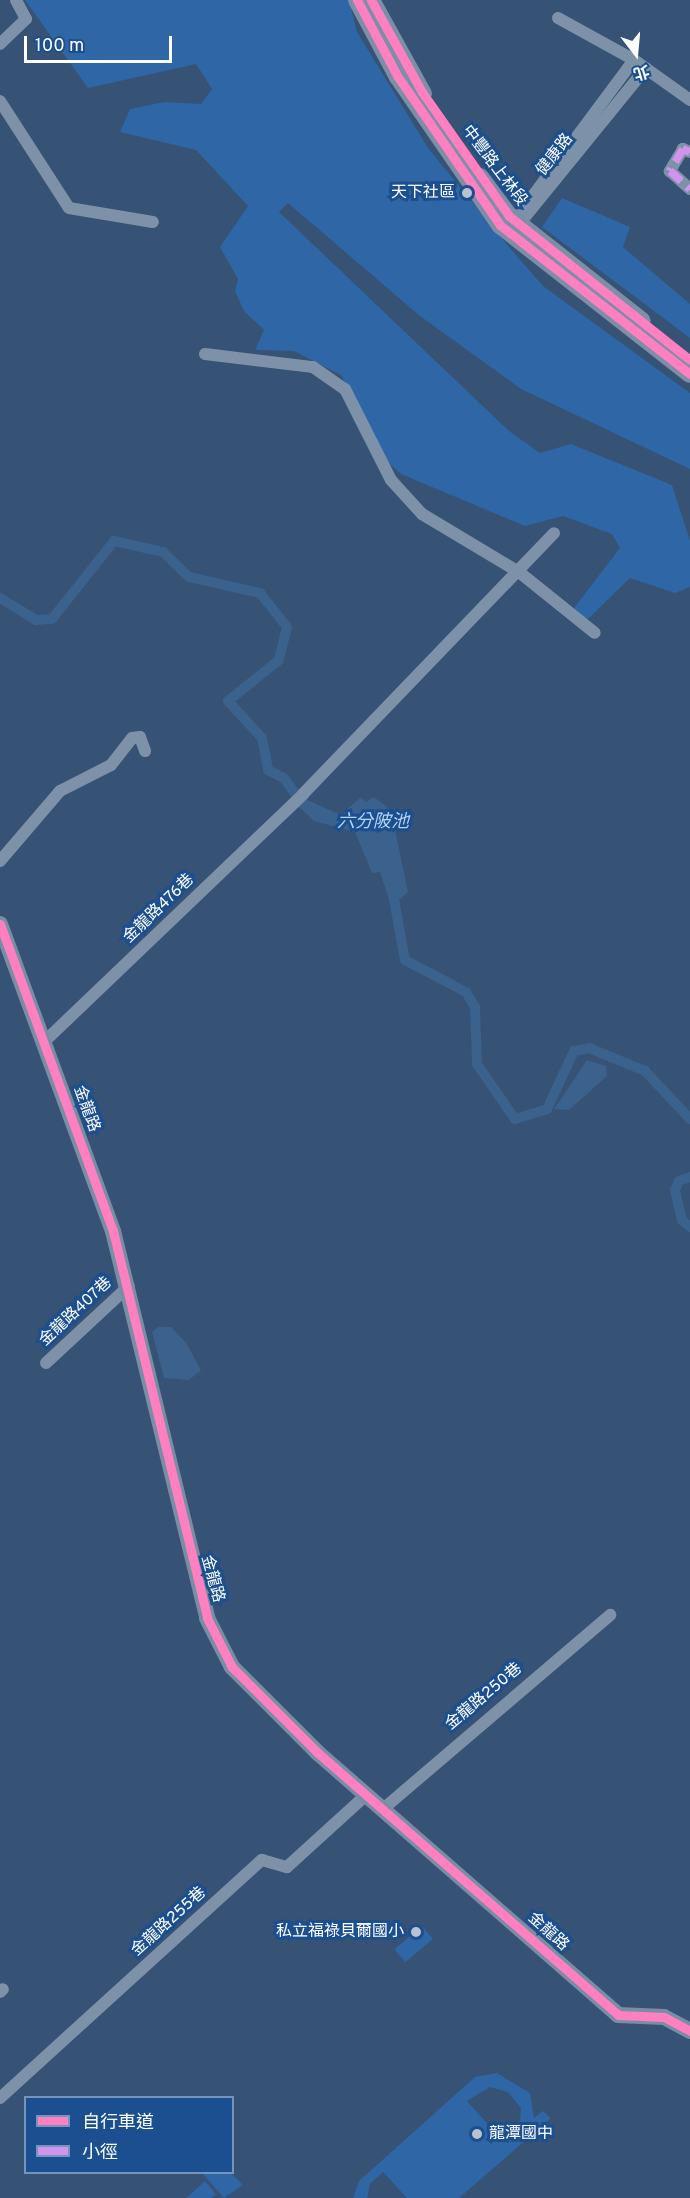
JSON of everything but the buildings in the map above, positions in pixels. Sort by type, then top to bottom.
[{"type":"main road","name":"中豐路上林段","points":[[357,0],[402,73],[514,225],[690,374]]},
{"type":"main road","name":"中豐路上林段","points":[[371,0],[402,73]]},
{"type":"main road","name":"中豐路上林段","points":[[514,225],[690,360]]},
{"type":"street","points":[[0,44],[26,19],[16,0]]},
{"type":"street","points":[[558,18],[634,60],[690,100]]},
{"type":"street","name":"健康路","points":[[514,225],[634,60]]},
{"type":"street","name":"健康路","points":[[514,225],[646,68]]},
{"type":"street","points":[[0,101],[69,208],[153,222]]},
{"type":"street","points":[[690,152],[683,149],[670,171],[690,189]]},
{"type":"street","points":[[205,354],[277,359],[321,372],[345,389],[391,480],[422,514],[519,572],[595,633]]},
{"type":"street","name":"金龍路476巷","points":[[46,1040],[299,798],[488,607],[554,534]]},
{"type":"street","points":[[0,861],[60,791],[111,765],[132,738],[140,737],[145,751]]},
{"type":"street","name":"金龍路","points":[[0,924],[46,1040],[129,1286],[180,1515],[221,1649],[247,1684],[366,1794],[618,2015],[664,2017],[690,2031]]},
{"type":"street","name":"金龍路407巷","points":[[46,1363],[129,1286]]},
{"type":"street","name":"金龍路250巷","points":[[383,1809],[610,1615]]},
{"type":"street","name":"金龍路255巷","points":[[0,2098],[262,1860],[287,1867],[366,1794]]},
{"type":"shaded area","points":[[25,0],[349,0],[357,32],[428,148],[509,247],[543,286],[690,393],[690,469],[521,389],[420,316],[288,203],[279,212],[509,431],[540,453],[571,444],[672,485],[690,541],[690,587],[675,593],[630,578],[588,619],[570,613],[620,548],[612,534],[563,516],[525,526],[401,474],[382,457],[341,375],[294,351],[255,350],[264,330],[244,311],[235,291],[238,279],[220,247],[248,206],[196,150],[120,132],[130,109],[164,102],[201,104],[212,89],[196,64],[88,88]]},
{"type":"shaded area","points":[[562,198],[630,227],[623,247],[690,304],[690,338],[542,227]]},
{"type":"shaded area","points":[[422,1926],[433,1939],[405,1962],[394,1949]]},
{"type":"shaded area","points":[[497,2073],[530,2093],[534,2118],[543,2111],[551,2118],[459,2198],[407,2198],[383,2172],[370,2184],[367,2198],[353,2198],[359,2181],[475,2077]],"holes":[[[490,2087],[508,2092],[521,2108],[520,2122],[505,2143],[467,2101]]]},
{"type":"shaded area","points":[[203,2174],[232,2174],[243,2185],[224,2198]]},
{"type":"shaded area","points":[[205,2181],[216,2194],[211,2198],[186,2198]]},
{"type":"water","name":"六分陂池","points":[[361,797],[366,802],[374,797],[387,807],[394,825],[408,892],[400,899],[389,900],[380,872],[372,873],[355,832],[314,821],[297,805],[305,799],[341,815]]},
{"type":"water","points":[[587,1060],[606,1066],[607,1076],[569,1110],[554,1109]]},
{"type":"water","points":[[158,1327],[171,1327],[187,1344],[201,1370],[189,1380],[164,1378],[152,1332]]},
{"type":"waterway","points":[[0,598],[36,620],[52,619],[114,541],[163,552],[189,577],[260,593],[287,627],[279,660],[228,701],[262,738],[268,770],[284,778],[303,804]]},
{"type":"waterway","points":[[392,888],[405,960],[466,992],[475,1007],[477,1064],[515,1119],[547,1109],[574,1051],[589,1048],[645,1071],[690,1119]]},
{"type":"waterway","points":[[690,1177],[679,1181],[675,1190],[682,1220],[690,1227]]},
{"type":"marked path","points":[[690,152],[683,149],[670,171],[690,189]]},
{"type":"cycle path","points":[[357,0],[398,77],[500,225],[690,374]]},
{"type":"cycle path","points":[[371,0],[422,92],[509,216],[690,360]]},
{"type":"cycle path","points":[[0,924],[113,1231],[207,1618],[232,1667],[318,1753],[618,2015],[664,2017],[690,2031]]},
{"type":"place","name":"天下社區","points":[[467,193]]},
{"type":"place","name":"私立福祿貝爾國小","points":[[416,1932]]},
{"type":"place","name":"龍潭國中","points":[[477,2134]]}]
